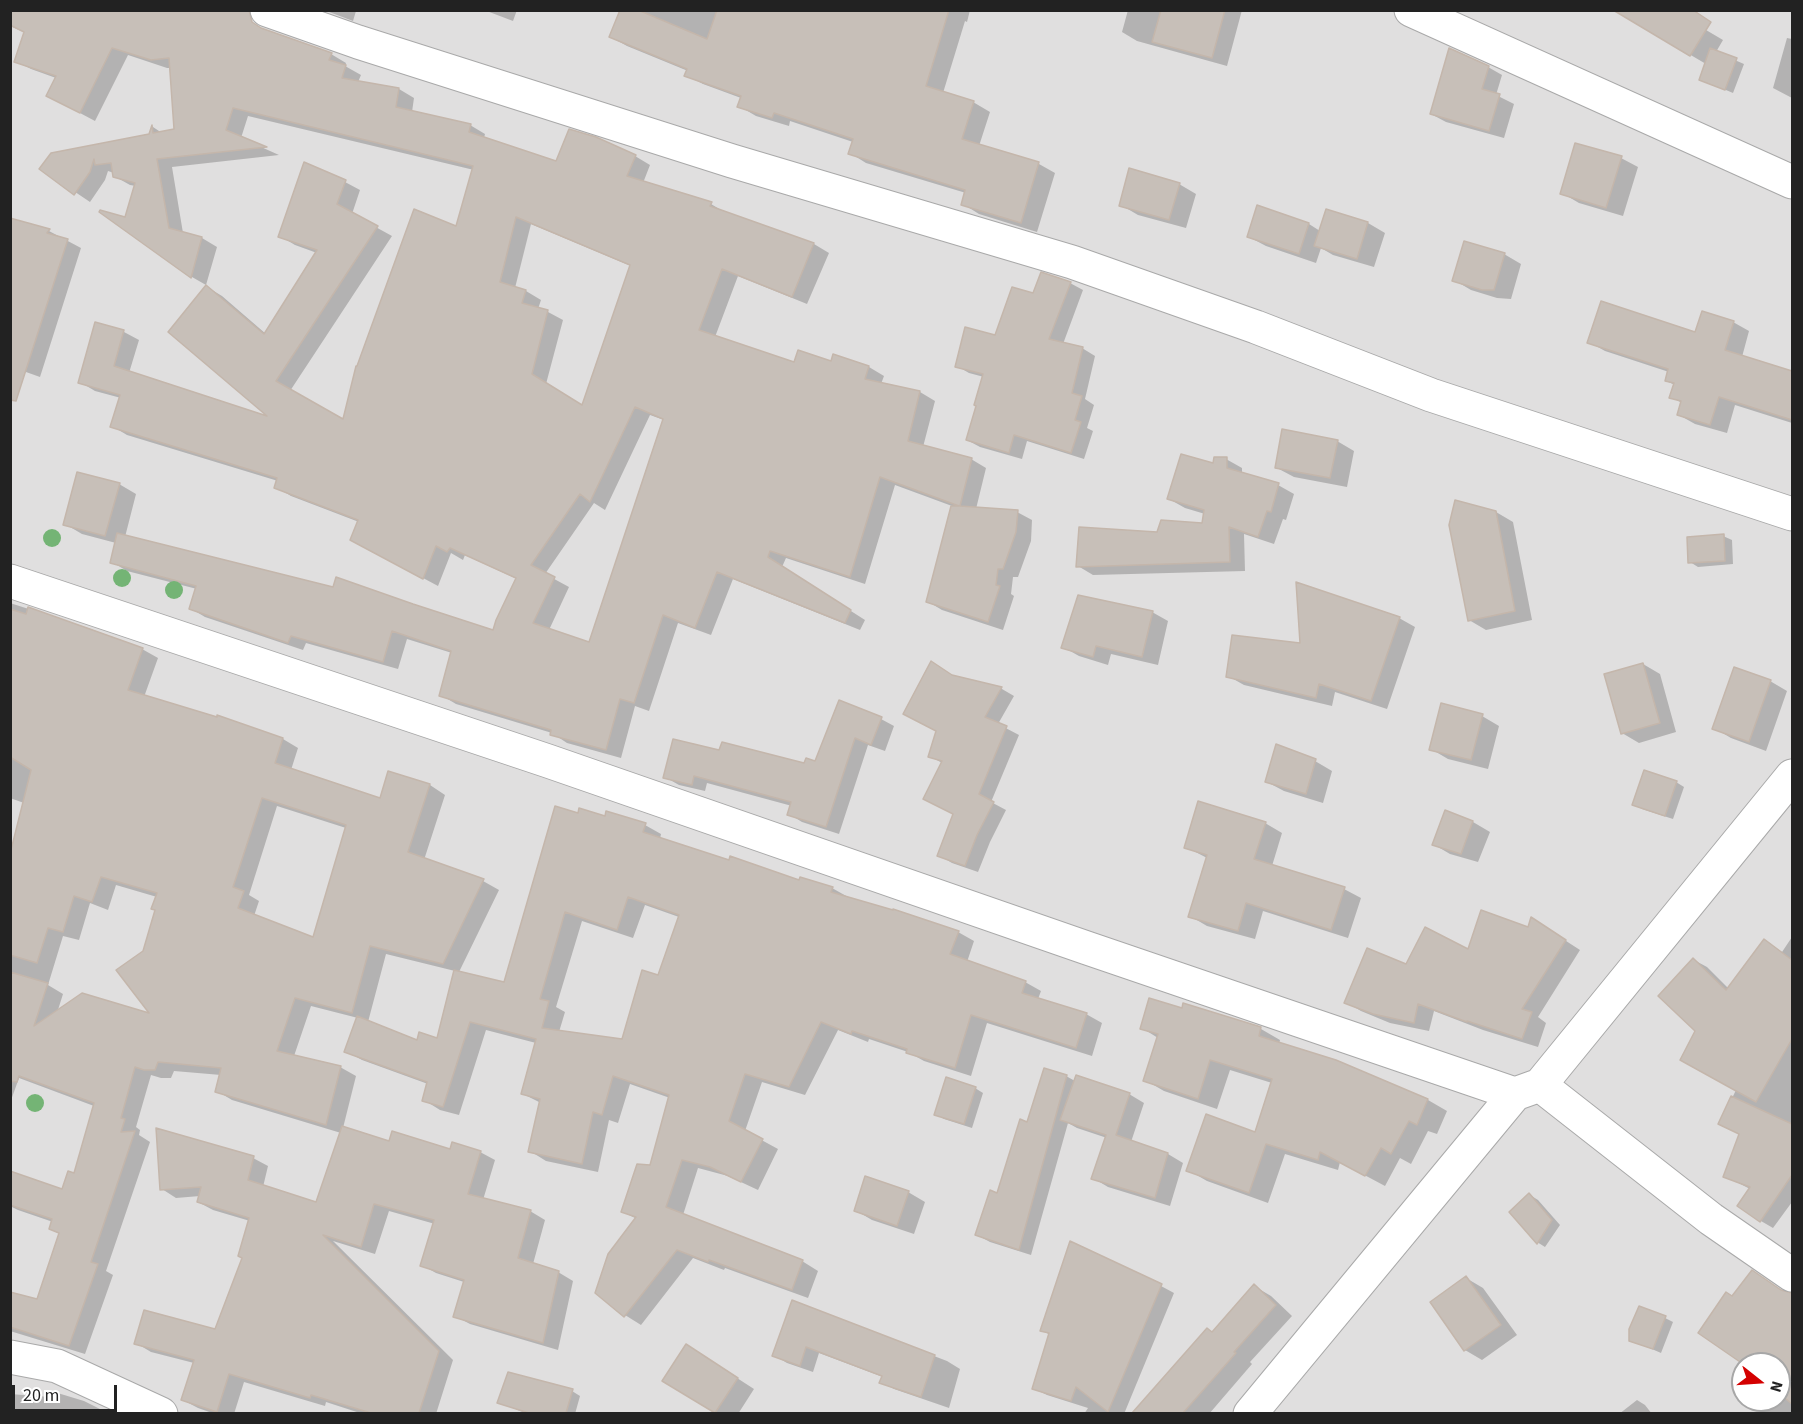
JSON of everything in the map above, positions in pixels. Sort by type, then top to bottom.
[{"type":"street","points":[[267,10],[358,42],[732,161],[1071,262],[1256,327],[1431,395],[1792,514]]},
{"type":"street","points":[[1411,10],[1792,182]]},
{"type":"street","points":[[10,581],[548,761],[1098,952],[1528,1090],[1792,1275]]},
{"type":"street","points":[[1250,1413],[1528,1090],[1792,776]]},
{"type":"street","points":[[10,1357],[57,1366],[161,1413]]},
{"type":"shaded area","points":[[10,11],[1792,11],[1792,1413],[11,1413]]},
{"type":"building","points":[[10,10],[249,10],[252,22],[261,28],[332,53],[329,60],[346,65],[342,78],[399,88],[396,107],[471,124],[469,132],[556,161],[569,129],[596,137],[636,155],[627,176],[712,202],[710,206],[814,243],[792,297],[722,269],[699,330],[794,362],[798,350],[831,361],[833,354],[869,366],[865,379],[920,391],[908,441],[972,458],[960,506],[1018,510],[1016,532],[1003,569],[998,569],[996,585],[1000,586],[988,622],[926,602],[951,506],[959,506],[880,477],[850,577],[770,551],[768,557],[851,610],[845,623],[717,572],[695,628],[663,615],[634,703],[620,699],[606,750],[550,735],[551,730],[439,696],[451,651],[392,631],[383,662],[291,636],[288,643],[189,609],[196,586],[110,563],[117,533],[333,587],[336,577],[493,630],[516,578],[450,548],[447,552],[436,546],[423,579],[350,540],[358,520],[274,488],[277,478],[110,427],[120,395],[78,383],[95,322],[124,330],[114,366],[267,416],[168,332],[206,285],[264,334],[317,250],[278,237],[304,162],[346,180],[337,204],[378,226],[276,381],[343,419],[356,366],[414,209],[456,226],[473,166],[233,108],[226,130],[267,147],[157,159],[169,228],[202,237],[191,278],[99,212],[100,210],[125,217],[135,183],[113,177],[111,163],[95,165],[94,159],[90,172],[74,195],[39,169],[51,153],[149,134],[152,125],[153,133],[174,129],[169,58],[151,60],[112,48],[80,113],[46,96],[56,76],[14,62],[24,32],[10,25]],"holes":[[[516,217],[630,265],[582,405],[532,374],[548,310],[522,303],[526,290],[500,282]],[[635,407],[663,419],[589,642],[533,623],[555,577],[531,565],[580,494],[590,502]]]},
{"type":"building","points":[[620,10],[638,10],[707,39],[717,10],[949,10],[926,86],[974,101],[962,139],[1039,162],[1021,223],[961,205],[965,190],[848,154],[853,139],[774,113],[772,118],[737,107],[741,96],[684,76],[687,69],[609,37]]},
{"type":"building","points":[[1161,10],[1225,10],[1212,58],[1152,42]]},
{"type":"building","points":[[1613,10],[1693,10],[1711,22],[1690,56]]},
{"type":"building","points":[[1449,48],[1489,66],[1482,89],[1500,94],[1489,131],[1430,114]]},
{"type":"building","points":[[1710,48],[1737,58],[1725,90],[1699,80]]},
{"type":"building","points":[[1575,143],[1622,156],[1606,208],[1560,194]]},
{"type":"building","points":[[1129,168],[1180,183],[1169,220],[1119,206]]},
{"type":"building","points":[[1257,205],[1309,223],[1299,254],[1247,237]]},
{"type":"building","points":[[1326,209],[1368,222],[1357,259],[1314,246]]},
{"type":"building","points":[[10,218],[50,229],[47,233],[68,239],[16,401],[10,400]]},
{"type":"building","points":[[1464,241],[1505,253],[1494,290],[1482,290],[1452,281]]},
{"type":"building","points":[[1041,272],[1071,282],[1049,339],[1083,347],[1072,393],[1082,396],[1075,420],[1081,422],[1071,453],[1014,435],[1009,453],[966,440],[983,374],[955,367],[965,327],[995,335],[1012,287],[1033,293]]},
{"type":"building","points":[[1601,301],[1695,332],[1702,311],[1734,321],[1725,350],[1792,371],[1792,420],[1719,397],[1710,425],[1677,415],[1681,401],[1669,398],[1674,383],[1665,381],[1668,369],[1587,343]]},
{"type":"building","points":[[1282,429],[1338,440],[1330,478],[1275,468]]},
{"type":"building","points":[[1181,454],[1213,463],[1214,457],[1227,457],[1227,468],[1279,483],[1271,512],[1267,511],[1258,537],[1229,527],[1230,562],[1076,567],[1079,527],[1157,532],[1161,520],[1202,523],[1204,510],[1167,499]]},
{"type":"building","points":[[77,472],[120,483],[105,536],[63,525]]},
{"type":"building","points":[[1455,500],[1496,511],[1515,611],[1468,621],[1449,525]]},
{"type":"building","points":[[1724,534],[1725,561],[1688,563],[1687,537]]},
{"type":"building","points":[[1296,582],[1400,617],[1371,701],[1319,684],[1316,698],[1226,677],[1232,635],[1300,643]]},
{"type":"building","points":[[1078,595],[1153,611],[1142,657],[1096,646],[1093,657],[1061,648]]},
{"type":"building","points":[[28,607],[143,648],[128,690],[217,717],[217,715],[283,738],[275,763],[380,798],[388,771],[430,784],[408,852],[484,879],[443,964],[370,946],[352,1013],[295,998],[277,1051],[341,1066],[326,1125],[215,1092],[221,1068],[158,1062],[155,1070],[135,1067],[121,1118],[125,1119],[121,1132],[135,1131],[91,1262],[98,1264],[69,1346],[10,1327],[10,1292],[37,1299],[59,1233],[49,1229],[52,1219],[10,1205],[10,1171],[62,1189],[68,1171],[74,1173],[94,1103],[19,1076],[17,1082],[10,1081],[10,972],[48,983],[34,1026],[82,993],[149,1013],[116,970],[143,951],[155,910],[151,909],[157,893],[101,877],[92,902],[74,896],[63,932],[48,928],[37,963],[10,955],[10,854],[31,770],[10,757],[10,609],[26,614]],"holes":[[[262,798],[346,825],[313,937],[238,908],[244,891],[233,887]]]},
{"type":"building","points":[[931,661],[952,675],[1002,687],[985,717],[1007,726],[979,794],[994,802],[977,835],[965,866],[937,856],[953,814],[923,799],[942,761],[928,757],[936,731],[903,714]]},
{"type":"building","points":[[1643,663],[1660,723],[1621,734],[1604,674]]},
{"type":"building","points":[[1734,667],[1771,680],[1749,742],[1712,729]]},
{"type":"building","points":[[839,700],[882,717],[871,745],[855,738],[826,827],[787,815],[791,802],[694,776],[692,785],[663,778],[673,739],[719,750],[722,742],[804,763],[806,758],[815,761]]},
{"type":"building","points":[[1441,703],[1483,714],[1471,760],[1429,750]]},
{"type":"building","points":[[1276,744],[1316,759],[1306,794],[1265,782]]},
{"type":"building","points":[[1644,770],[1677,781],[1665,816],[1632,805]]},
{"type":"building","points":[[1198,801],[1266,822],[1254,859],[1345,887],[1331,930],[1246,903],[1238,931],[1188,917],[1207,855],[1184,848]]},
{"type":"building","points":[[555,806],[578,813],[579,808],[605,816],[606,811],[646,823],[643,832],[729,860],[730,856],[799,880],[800,877],[833,887],[831,892],[893,909],[959,931],[950,954],[1026,981],[1022,993],[1087,1013],[1076,1048],[971,1015],[955,1068],[906,1053],[907,1049],[852,1031],[851,1034],[821,1022],[789,1087],[745,1074],[729,1121],[763,1139],[741,1182],[710,1167],[682,1160],[666,1207],[803,1260],[792,1290],[677,1250],[624,1317],[595,1293],[608,1254],[636,1217],[621,1212],[637,1164],[650,1165],[669,1095],[613,1076],[602,1115],[593,1112],[582,1164],[528,1152],[540,1099],[521,1094],[536,1039],[470,1022],[443,1107],[422,1101],[427,1082],[344,1052],[357,1016],[417,1040],[419,1032],[437,1038],[454,970],[504,982]],"holes":[[[628,897],[679,915],[658,975],[642,970],[622,1039],[542,1028],[549,1001],[540,999],[565,912],[617,930]]]},
{"type":"building","points":[[1445,810],[1473,821],[1461,854],[1432,845]]},
{"type":"building","points":[[1481,910],[1528,927],[1531,917],[1566,940],[1522,1009],[1532,1012],[1522,1039],[1418,1004],[1414,1023],[1373,1014],[1344,1003],[1367,948],[1406,964],[1425,927],[1468,949]]},
{"type":"building","points":[[1764,939],[1792,960],[1792,1039],[1756,1102],[1680,1060],[1695,1031],[1658,996],[1693,958],[1726,990]]},
{"type":"building","points":[[1149,998],[1182,1008],[1183,1003],[1261,1027],[1259,1036],[1336,1060],[1428,1099],[1417,1125],[1409,1121],[1391,1154],[1381,1148],[1365,1176],[1320,1152],[1318,1160],[1266,1144],[1249,1193],[1186,1171],[1206,1114],[1255,1132],[1272,1079],[1210,1060],[1198,1099],[1143,1081],[1158,1034],[1140,1029]]},
{"type":"building","points":[[1044,1068],[1067,1075],[1019,1250],[975,1235],[990,1190],[997,1193],[1020,1119],[1027,1122]]},
{"type":"building","points":[[1076,1075],[1130,1093],[1116,1135],[1168,1153],[1155,1198],[1091,1179],[1106,1135],[1060,1120]]},
{"type":"building","points":[[946,1077],[976,1087],[964,1124],[934,1115]]},
{"type":"building","points":[[1731,1096],[1792,1124],[1792,1175],[1760,1222],[1737,1206],[1750,1187],[1723,1177],[1739,1134],[1718,1124]]},
{"type":"building","points":[[342,1126],[389,1141],[392,1131],[450,1149],[452,1142],[481,1151],[468,1194],[531,1210],[518,1258],[559,1271],[543,1343],[453,1317],[464,1280],[420,1266],[434,1220],[374,1204],[361,1247],[323,1235],[439,1351],[419,1413],[371,1413],[229,1374],[217,1412],[181,1400],[194,1360],[134,1344],[144,1310],[215,1329],[242,1258],[238,1256],[249,1218],[197,1202],[201,1187],[160,1190],[156,1128],[254,1156],[248,1180],[316,1202]]},
{"type":"building","points":[[865,1176],[909,1191],[897,1226],[854,1211]]},
{"type":"building","points":[[1529,1193],[1552,1220],[1537,1244],[1509,1212]]},
{"type":"building","points":[[1070,1241],[1162,1284],[1108,1412],[1076,1387],[1071,1401],[1032,1389],[1049,1333],[1040,1331]]},
{"type":"building","points":[[1752,1270],[1781,1290],[1792,1293],[1792,1404],[1791,1352],[1731,1352],[1731,1356],[1698,1333],[1726,1292],[1732,1296]]},
{"type":"building","points":[[1466,1276],[1501,1325],[1464,1351],[1430,1302]]},
{"type":"building","points":[[1254,1284],[1276,1305],[1183,1413],[1132,1413],[1207,1328],[1212,1332]]},
{"type":"building","points":[[792,1300],[935,1355],[921,1397],[879,1383],[882,1376],[806,1347],[800,1366],[772,1356]]},
{"type":"building","points":[[1639,1306],[1666,1316],[1653,1349],[1629,1341],[1629,1329]]},
{"type":"building","points":[[686,1344],[738,1378],[715,1413],[662,1381]]},
{"type":"building","points":[[508,1372],[573,1389],[566,1413],[529,1413],[497,1403]]}]
